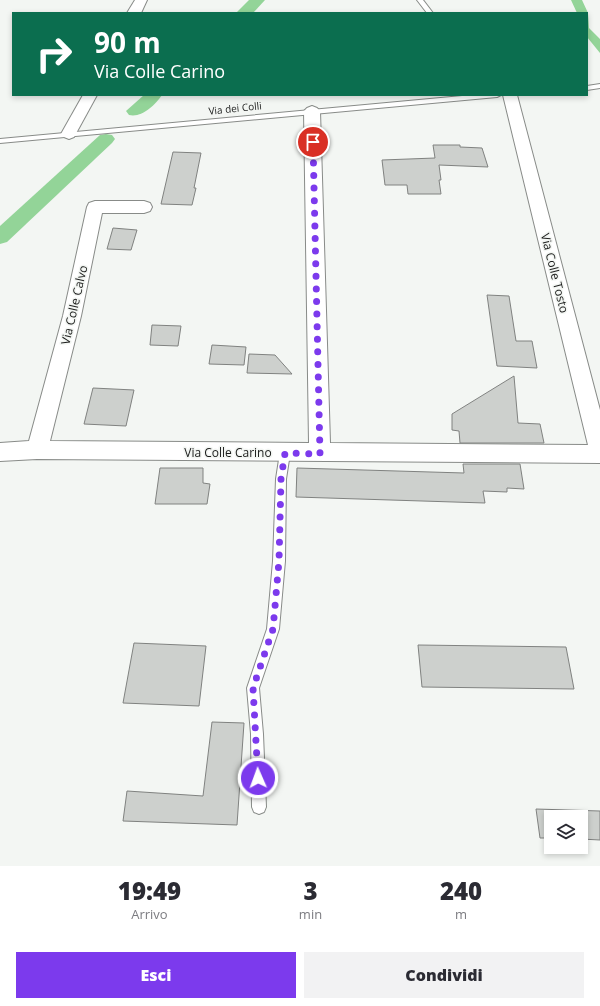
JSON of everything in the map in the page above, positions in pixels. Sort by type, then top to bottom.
[{"type":"street","points":[[135,12],[141,0]]},
{"type":"street","points":[[69,134],[89,96]]},
{"type":"street","name":"Via Colle Tosto","points":[[510,96],[600,451]]},
{"type":"street","points":[[312,110],[320,454]]},
{"type":"street","name":"Via Colle Calvo","points":[[37,450],[72,316],[95,207],[144,207]]},
{"type":"street","name":"Via Colle Carino","points":[[0,452],[37,450],[320,454],[600,454]]},
{"type":"lane","points":[[420,0],[422,5],[429,12]]},
{"type":"lane","points":[[588,88],[600,86]]},
{"type":"lane","name":"Via dei Colli","points":[[0,141],[312,110],[485,96]]},
{"type":"lane","points":[[259,807],[257,734],[253,688],[273,629],[279,561],[281,479],[285,453]]},
{"type":"shaded area","points":[[571,0],[582,0],[588,12],[577,12]]},
{"type":"shaded area","points":[[588,13],[589,28],[600,39],[600,53],[588,38]]},
{"type":"building","points":[[433,145],[460,145],[460,147],[482,148],[488,167],[439,165],[441,194],[408,194],[407,185],[385,185],[382,160],[435,158]]},
{"type":"building","points":[[173,152],[201,153],[192,205],[161,204]]},
{"type":"building","points":[[113,228],[137,230],[131,250],[107,249]]},
{"type":"building","points":[[487,295],[509,296],[516,341],[532,341],[537,368],[497,366]]},
{"type":"building","points":[[152,325],[181,326],[178,346],[150,345]]},
{"type":"building","points":[[212,345],[246,347],[244,365],[209,364]]},
{"type":"building","points":[[249,354],[275,355],[292,374],[247,373]]},
{"type":"building","points":[[514,376],[518,423],[540,424],[544,443],[460,443],[459,431],[452,430],[452,414]]},
{"type":"building","points":[[93,388],[134,390],[126,426],[84,424]]},
{"type":"building","points":[[463,464],[520,464],[524,489],[507,488],[507,492],[483,491],[485,503],[296,497],[297,468],[464,473]]},
{"type":"building","points":[[160,468],[203,468],[203,483],[210,484],[207,504],[155,504]]},
{"type":"building","points":[[134,643],[206,646],[199,706],[123,703]]},
{"type":"building","points":[[418,645],[566,647],[574,689],[422,687]]},
{"type":"building","points":[[212,722],[244,723],[237,825],[123,821],[127,791],[203,796]]},
{"type":"building","points":[[536,809],[568,810],[544,810],[544,838],[540,838]]},
{"type":"building","points":[[588,811],[600,811],[600,840],[588,839]]},
{"type":"waterway","points":[[245,12],[258,0]]},
{"type":"waterway","points":[[135,111],[153,96]]},
{"type":"waterway","points":[[0,237],[106,139]]},
{"type":"route","points":[[258,778],[257,734],[253,688],[273,629],[279,561],[281,479],[285,453],[320,454],[313,142]]}]
